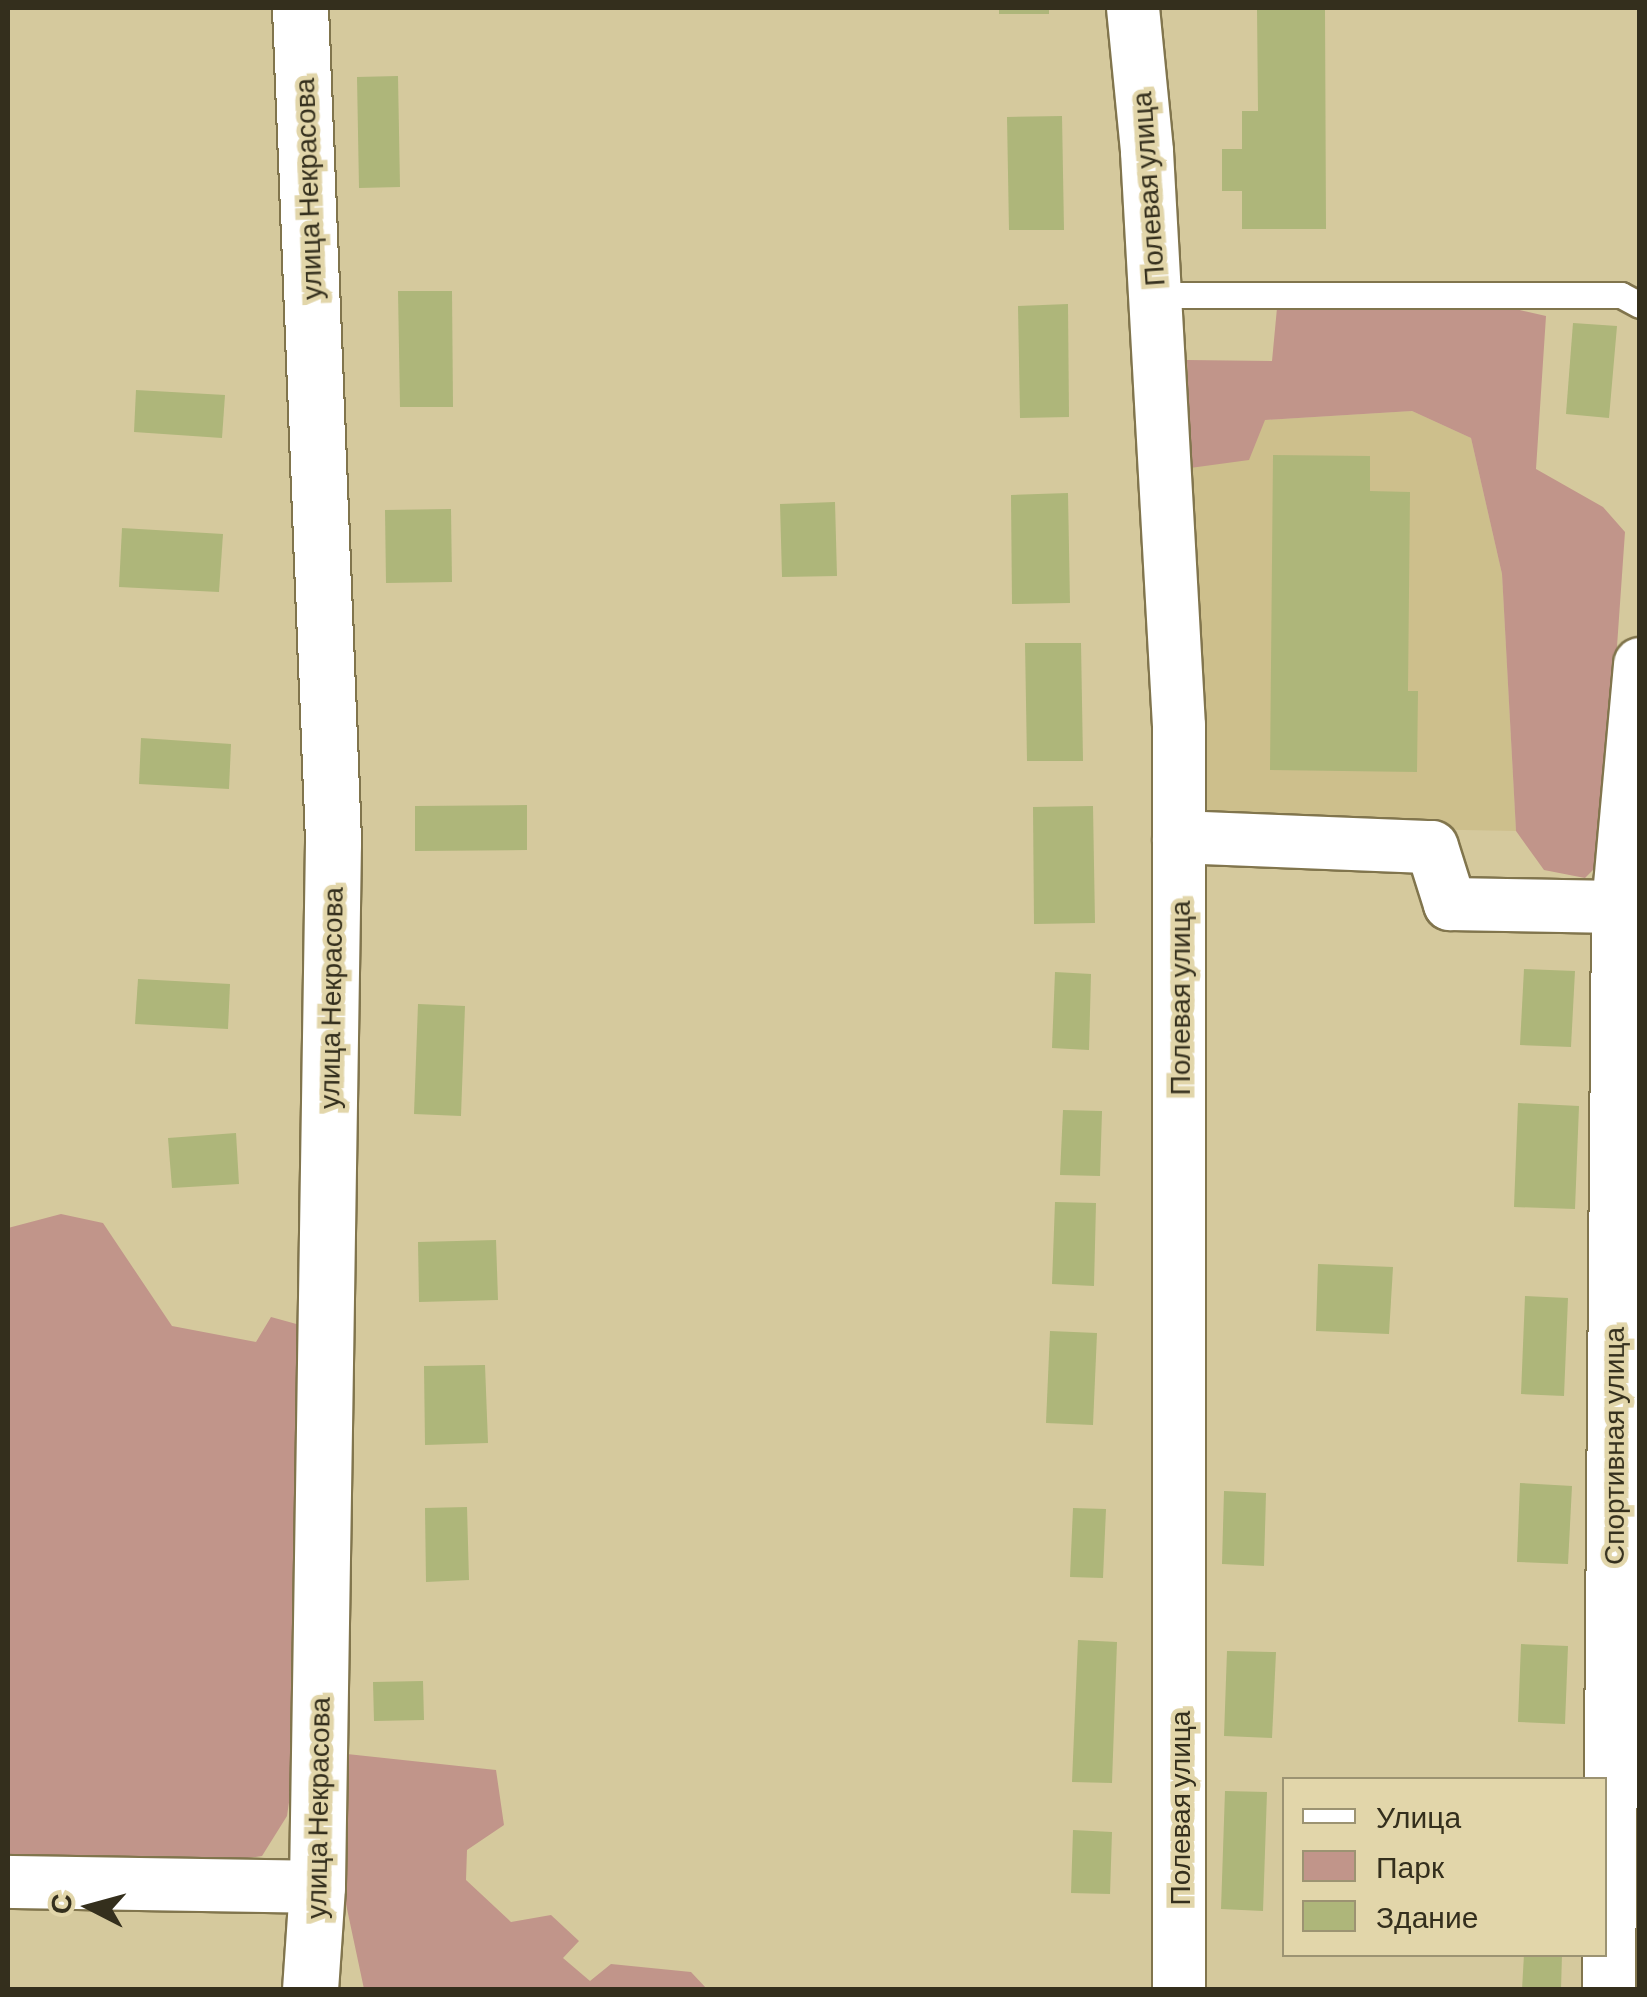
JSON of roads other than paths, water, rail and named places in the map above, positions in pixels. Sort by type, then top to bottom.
[{"type":"main road","name":"улица Некрасова","points":[[300,8],[333,842],[316,1888],[310,1990]]},
{"type":"street","name":"Полевая улица","points":[[1134,8],[1148,152],[1179,726],[1179,1990]]},
{"type":"street","name":"Спортивная улица","points":[[1609,1990],[1618,908],[1640,664]]},
{"type":"street","points":[[1179,837],[1432,846],[1450,904],[1618,908]]},
{"type":"street","points":[[8,1882],[316,1888]]},
{"type":"lane","points":[[1154,295],[1621,296],[1640,305]]}]
